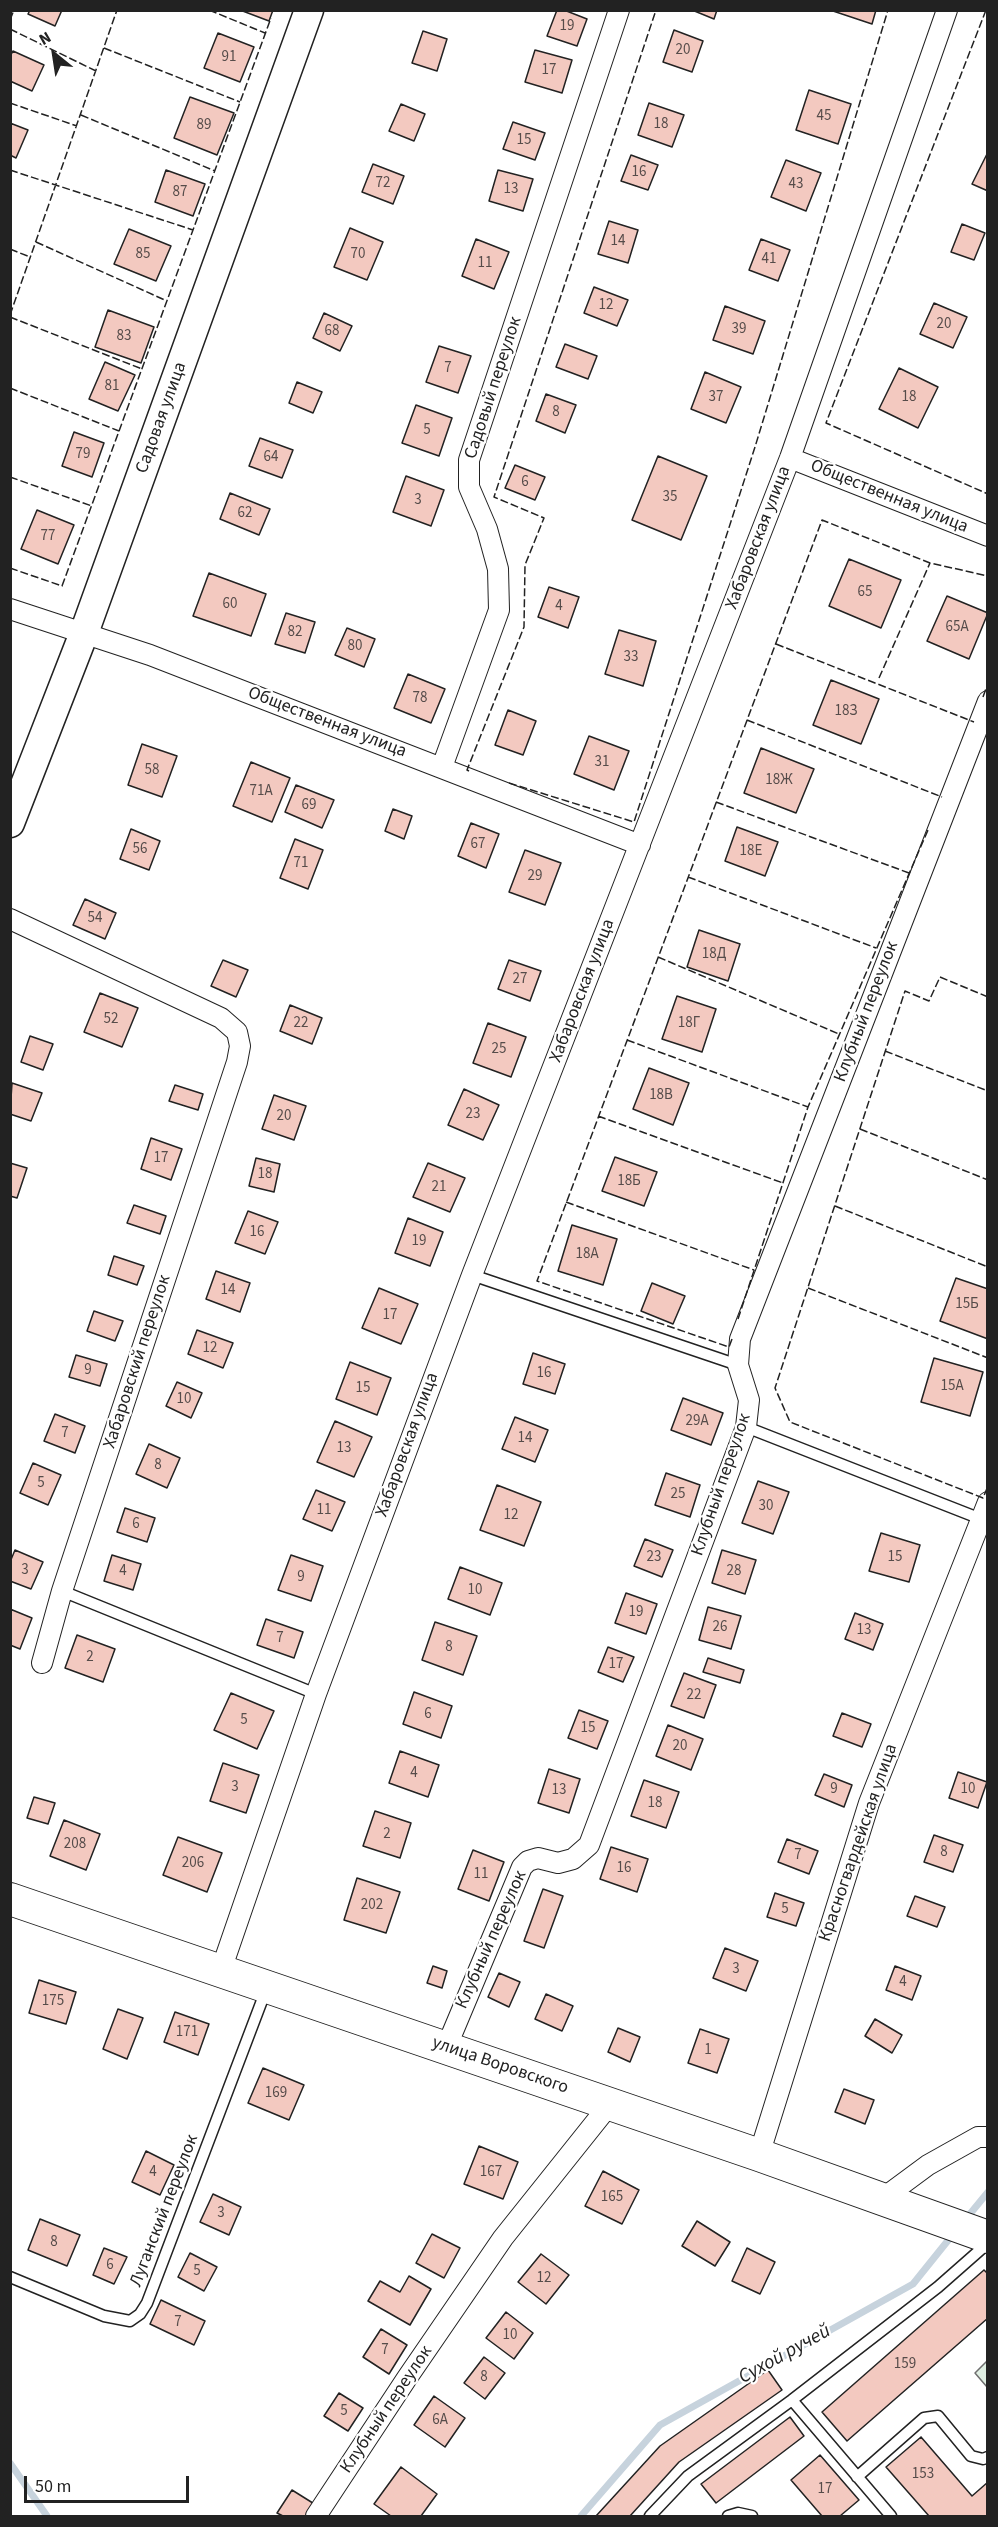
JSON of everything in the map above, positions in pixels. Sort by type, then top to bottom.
[{"type":"main road","name":"улица Воровского","points":[[10,1899],[759,2155],[987,2238]]},
{"type":"street","name":"Садовая улица","points":[[10,823],[84,633],[309,10]]},
{"type":"street","name":"Садовый переулок","points":[[442,767],[499,610],[498,569],[487,529],[469,487],[469,460],[619,10]]},
{"type":"street","name":"Хабаровская улица","points":[[220,1972],[316,1694],[472,1275],[790,458],[947,10]]},
{"type":"street","name":"Общественная улица","points":[[790,458],[987,536]]},
{"type":"street","name":"Общественная улица","points":[[10,609],[150,656],[640,845]]},
{"type":"street","name":"Клубный переулок","points":[[446,2048],[522,1867],[528,1861],[538,1857],[558,1863],[573,1859],[589,1845],[746,1427],[749,1400],[738,1365],[740,1340],[987,701]]},
{"type":"street","name":"Хабаровский переулок","points":[[10,919],[221,1018],[237,1032],[240,1046],[237,1062],[62,1591],[42,1664]]},
{"type":"street","name":"Красногвардейская улица","points":[[759,2155],[869,1803],[984,1511]]},
{"type":"street","name":"Клубный переулок","points":[[316,2517],[503,2238],[610,2104]]},
{"type":"street","points":[[882,2199],[928,2165],[978,2137],[987,2137]]},
{"type":"lane","points":[[472,1275],[738,1365]]},
{"type":"lane","points":[[746,1427],[984,1511]]},
{"type":"lane","points":[[62,1591],[316,1694]]},
{"type":"lane","name":"Луганский переулок","points":[[10,2277],[104,2316],[130,2321],[140,2314],[147,2303],[267,1986]]},
{"type":"lane","points":[[650,2517],[688,2476],[792,2400],[938,2287],[987,2243]]},
{"type":"lane","points":[[792,2400],[891,2517]]},
{"type":"lane","points":[[856,2477],[924,2418],[938,2416],[971,2456],[983,2459],[987,2457]]},
{"type":"lane","points":[[728,2517],[738,2513],[752,2517]]},
{"type":"green space","points":[[987,2361],[987,2387],[975,2373]]},
{"type":"building","points":[[30,10],[62,10],[55,26],[28,14]]},
{"type":"building","points":[[240,10],[273,10],[269,21]]},
{"type":"building","points":[[557,10],[564,10],[587,19],[577,46],[547,36]]},
{"type":"building","points":[[692,10],[717,10],[714,19]]},
{"type":"building","points":[[830,10],[876,10],[872,24]]},
{"type":"building","points":[[674,30],[703,41],[692,72],[663,62]]},
{"type":"building","points":[[423,31],[447,39],[437,71],[412,63]]},
{"type":"building","points":[[218,33],[254,47],[240,82],[204,68]]},
{"type":"building","points":[[535,50],[572,60],[562,93],[525,82]]},
{"type":"building","points":[[13,51],[44,65],[32,91],[10,81],[10,56]]},
{"type":"building","points":[[809,90],[851,104],[838,144],[796,130]]},
{"type":"building","points":[[190,97],[234,113],[217,155],[174,138]]},
{"type":"building","points":[[649,103],[684,115],[672,147],[638,135]]},
{"type":"building","points":[[401,104],[425,114],[414,141],[389,131]]},
{"type":"building","points":[[513,122],[545,133],[535,160],[503,149]]},
{"type":"building","points":[[10,123],[28,130],[16,158],[10,155]]},
{"type":"building","points":[[988,152],[988,191],[972,184]]},
{"type":"building","points":[[631,155],[658,165],[648,190],[621,181]]},
{"type":"building","points":[[786,160],[821,173],[806,211],[771,197]]},
{"type":"building","points":[[373,164],[404,176],[393,204],[362,192]]},
{"type":"building","points":[[166,170],[205,184],[193,216],[155,202]]},
{"type":"building","points":[[498,170],[533,179],[523,211],[489,201]]},
{"type":"building","points":[[609,221],[638,230],[628,263],[598,254]]},
{"type":"building","points":[[962,224],[985,233],[974,260],[951,252]]},
{"type":"building","points":[[350,228],[383,242],[367,280],[334,267]]},
{"type":"building","points":[[129,229],[171,246],[156,281],[114,264]]},
{"type":"building","points":[[476,239],[509,252],[494,289],[462,276]]},
{"type":"building","points":[[761,239],[790,250],[778,281],[749,270]]},
{"type":"building","points":[[594,287],[628,300],[617,326],[584,313]]},
{"type":"building","points":[[934,303],[967,317],[953,348],[920,334]]},
{"type":"building","points":[[725,306],[765,321],[753,354],[713,340]]},
{"type":"building","points":[[108,310],[154,327],[141,363],[95,347]]},
{"type":"building","points":[[324,313],[352,326],[340,351],[313,338]]},
{"type":"building","points":[[565,344],[597,356],[588,379],[556,367]]},
{"type":"building","points":[[439,346],[471,356],[458,393],[426,382]]},
{"type":"building","points":[[105,362],[135,375],[118,411],[89,399]]},
{"type":"building","points":[[899,368],[938,387],[918,428],[879,409]]},
{"type":"building","points":[[705,372],[741,387],[726,423],[691,409]]},
{"type":"building","points":[[297,382],[322,392],[313,413],[289,403]]},
{"type":"building","points":[[546,394],[576,405],[565,433],[536,421]]},
{"type":"building","points":[[416,405],[452,418],[439,456],[402,443]]},
{"type":"building","points":[[74,432],[104,443],[92,477],[62,466]]},
{"type":"building","points":[[260,438],[293,450],[282,478],[249,466]]},
{"type":"building","points":[[658,456],[707,476],[681,540],[632,520]]},
{"type":"building","points":[[515,465],[545,477],[535,500],[505,488]]},
{"type":"building","points":[[406,476],[444,490],[431,526],[393,512]]},
{"type":"building","points":[[230,493],[270,509],[259,535],[220,519]]},
{"type":"building","points":[[37,510],[74,525],[58,564],[21,549]]},
{"type":"building","points":[[849,559],[901,580],[881,628],[829,606]]},
{"type":"building","points":[[209,573],[266,594],[251,636],[193,616]]},
{"type":"building","points":[[549,587],[579,597],[568,628],[538,617]]},
{"type":"building","points":[[947,596],[988,613],[969,659],[927,641]]},
{"type":"building","points":[[286,613],[315,622],[305,653],[275,644]]},
{"type":"building","points":[[347,628],[375,639],[364,667],[335,655]]},
{"type":"building","points":[[619,630],[656,641],[643,686],[605,674]]},
{"type":"building","points":[[408,674],[445,689],[431,723],[394,708]]},
{"type":"building","points":[[831,680],[879,699],[861,744],[813,725]]},
{"type":"building","points":[[508,710],[536,721],[523,755],[495,745]]},
{"type":"building","points":[[589,736],[629,751],[614,790],[574,774]]},
{"type":"building","points":[[142,744],[177,756],[162,797],[128,785]]},
{"type":"building","points":[[761,748],[814,769],[796,813],[744,793]]},
{"type":"building","points":[[251,762],[290,778],[272,822],[233,806]]},
{"type":"building","points":[[296,785],[334,800],[322,828],[285,812]]},
{"type":"building","points":[[393,809],[412,816],[404,839],[385,831]]},
{"type":"building","points":[[471,823],[499,834],[486,868],[458,856]]},
{"type":"building","points":[[737,827],[778,842],[765,876],[725,861]]},
{"type":"building","points":[[131,829],[160,841],[149,870],[120,859]]},
{"type":"building","points":[[295,839],[323,850],[308,889],[280,878]]},
{"type":"building","points":[[525,850],[561,863],[545,905],[509,892]]},
{"type":"building","points":[[85,899],[116,913],[105,939],[73,925]]},
{"type":"building","points":[[699,930],[740,944],[728,981],[687,967]]},
{"type":"building","points":[[223,960],[248,970],[236,997],[211,986]]},
{"type":"building","points":[[509,960],[541,971],[530,1001],[498,989]]},
{"type":"building","points":[[100,993],[138,1008],[122,1047],[84,1032]]},
{"type":"building","points":[[677,996],[716,1009],[702,1052],[662,1039]]},
{"type":"building","points":[[290,1005],[322,1018],[312,1044],[280,1031]]},
{"type":"building","points":[[488,1023],[526,1037],[511,1077],[473,1063]]},
{"type":"building","points":[[30,1036],[53,1044],[43,1070],[21,1062]]},
{"type":"building","points":[[649,1068],[689,1083],[673,1125],[633,1109]]},
{"type":"building","points":[[12,1083],[42,1093],[31,1121],[10,1114]]},
{"type":"building","points":[[175,1085],[203,1094],[198,1110],[169,1101]]},
{"type":"building","points":[[464,1089],[499,1105],[483,1140],[448,1125]]},
{"type":"building","points":[[274,1095],[306,1106],[294,1140],[262,1129]]},
{"type":"building","points":[[151,1138],[182,1149],[171,1180],[141,1169]]},
{"type":"building","points":[[615,1157],[657,1172],[644,1206],[602,1191]]},
{"type":"building","points":[[256,1158],[280,1164],[274,1192],[249,1186]]},
{"type":"building","points":[[10,1163],[27,1168],[17,1198],[10,1196]]},
{"type":"building","points":[[428,1163],[465,1178],[450,1212],[413,1197]]},
{"type":"building","points":[[134,1205],[166,1216],[160,1234],[127,1223]]},
{"type":"building","points":[[248,1211],[278,1222],[265,1254],[235,1243]]},
{"type":"building","points":[[408,1218],[443,1232],[430,1266],[395,1253]]},
{"type":"building","points":[[572,1225],[617,1239],[603,1285],[558,1271]]},
{"type":"building","points":[[114,1256],[144,1266],[137,1285],[108,1275]]},
{"type":"building","points":[[216,1271],[250,1283],[240,1312],[206,1299]]},
{"type":"building","points":[[956,1278],[988,1289],[988,1339],[940,1321]]},
{"type":"building","points":[[652,1283],[685,1296],[673,1324],[641,1311]]},
{"type":"building","points":[[379,1288],[418,1304],[401,1344],[362,1328]]},
{"type":"building","points":[[94,1311],[123,1321],[115,1341],[87,1331]]},
{"type":"building","points":[[197,1330],[233,1343],[223,1368],[188,1354]]},
{"type":"building","points":[[533,1353],[565,1364],[555,1394],[523,1384]]},
{"type":"building","points":[[76,1355],[107,1364],[100,1386],[69,1377]]},
{"type":"building","points":[[934,1358],[983,1372],[970,1416],[921,1402]]},
{"type":"building","points":[[350,1362],[391,1378],[377,1415],[336,1399]]},
{"type":"building","points":[[177,1382],[202,1393],[191,1418],[166,1406]]},
{"type":"building","points":[[683,1398],[723,1413],[711,1445],[671,1430]]},
{"type":"building","points":[[55,1414],[85,1426],[75,1453],[44,1441]]},
{"type":"building","points":[[515,1417],[548,1430],[535,1462],[502,1449]]},
{"type":"building","points":[[335,1421],[372,1437],[354,1477],[317,1462]]},
{"type":"building","points":[[149,1444],[180,1458],[167,1488],[136,1474]]},
{"type":"building","points":[[33,1463],[61,1475],[48,1505],[20,1493]]},
{"type":"building","points":[[666,1473],[700,1485],[690,1517],[655,1505]]},
{"type":"building","points":[[758,1481],[789,1492],[773,1534],[742,1523]]},
{"type":"building","points":[[497,1485],[541,1502],[524,1546],[480,1530]]},
{"type":"building","points":[[316,1490],[345,1502],[332,1531],[303,1519]]},
{"type":"building","points":[[125,1508],[155,1518],[147,1542],[117,1532]]},
{"type":"building","points":[[881,1533],[920,1545],[909,1582],[869,1571]]},
{"type":"building","points":[[645,1539],[673,1550],[662,1577],[634,1566]]},
{"type":"building","points":[[15,1550],[43,1562],[31,1589],[10,1581],[10,1562]]},
{"type":"building","points":[[722,1550],[756,1560],[745,1594],[712,1583]]},
{"type":"building","points":[[112,1555],[141,1564],[133,1590],[104,1581]]},
{"type":"building","points":[[291,1555],[323,1566],[311,1601],[278,1590]]},
{"type":"building","points":[[460,1567],[502,1583],[490,1615],[448,1599]]},
{"type":"building","points":[[626,1593],[657,1604],[646,1634],[615,1623]]},
{"type":"building","points":[[708,1607],[741,1616],[731,1649],[699,1640]]},
{"type":"building","points":[[10,1609],[32,1618],[20,1649],[10,1645]]},
{"type":"building","points":[[855,1613],[883,1624],[873,1650],[845,1639]]},
{"type":"building","points":[[266,1619],[303,1632],[294,1658],[257,1645]]},
{"type":"building","points":[[435,1622],[477,1636],[463,1675],[422,1660]]},
{"type":"building","points":[[77,1635],[115,1649],[103,1682],[65,1668]]},
{"type":"building","points":[[608,1647],[634,1657],[623,1682],[598,1672]]},
{"type":"building","points":[[708,1658],[744,1670],[740,1683],[703,1672]]},
{"type":"building","points":[[684,1673],[716,1685],[704,1718],[671,1706]]},
{"type":"building","points":[[414,1692],[452,1706],[441,1738],[403,1724]]},
{"type":"building","points":[[231,1693],[274,1711],[257,1749],[214,1730]]},
{"type":"building","points":[[579,1710],[608,1721],[597,1749],[568,1738]]},
{"type":"building","points":[[842,1713],[871,1724],[862,1747],[833,1736]]},
{"type":"building","points":[[668,1725],[703,1739],[691,1770],[656,1756]]},
{"type":"building","points":[[400,1751],[439,1765],[428,1797],[389,1783]]},
{"type":"building","points":[[223,1763],[259,1775],[246,1813],[210,1801]]},
{"type":"building","points":[[549,1769],[580,1779],[569,1813],[538,1803]]},
{"type":"building","points":[[958,1772],[987,1782],[978,1808],[949,1798]]},
{"type":"building","points":[[824,1774],[852,1785],[844,1807],[815,1795]]},
{"type":"building","points":[[644,1780],[679,1792],[666,1828],[631,1816]]},
{"type":"building","points":[[34,1797],[55,1803],[48,1824],[27,1818]]},
{"type":"building","points":[[375,1811],[411,1823],[400,1858],[363,1846]]},
{"type":"building","points":[[64,1820],[100,1834],[86,1870],[50,1856]]},
{"type":"building","points":[[934,1835],[963,1845],[953,1872],[924,1862]]},
{"type":"building","points":[[178,1837],[222,1853],[207,1892],[163,1875]]},
{"type":"building","points":[[787,1839],[818,1851],[809,1874],[778,1862]]},
{"type":"building","points":[[611,1847],[648,1859],[637,1892],[600,1879]]},
{"type":"building","points":[[473,1850],[504,1862],[489,1901],[458,1889]]},
{"type":"building","points":[[357,1878],[400,1892],[386,1933],[344,1920]]},
{"type":"building","points":[[543,1889],[563,1896],[544,1948],[524,1941]]},
{"type":"building","points":[[775,1893],[804,1903],[796,1926],[767,1917]]},
{"type":"building","points":[[915,1896],[945,1907],[937,1927],[907,1916]]},
{"type":"building","points":[[725,1948],[758,1961],[746,1991],[713,1978]]},
{"type":"building","points":[[433,1966],[447,1971],[442,1988],[427,1983]]},
{"type":"building","points":[[895,1966],[921,1976],[912,2000],[886,1990]]},
{"type":"building","points":[[499,1973],[520,1982],[509,2007],[488,1997]]},
{"type":"building","points":[[39,1980],[76,1992],[66,2024],[29,2013]]},
{"type":"building","points":[[546,1994],[573,2006],[562,2031],[535,2019]]},
{"type":"building","points":[[118,2009],[143,2018],[127,2059],[103,2049]]},
{"type":"building","points":[[175,2012],[209,2024],[198,2055],[164,2042]]},
{"type":"building","points":[[875,2019],[902,2035],[892,2053],[865,2036]]},
{"type":"building","points":[[618,2028],[640,2037],[630,2062],[608,2052]]},
{"type":"building","points":[[700,2029],[729,2039],[717,2073],[688,2063]]},
{"type":"building","points":[[263,2068],[304,2085],[289,2120],[248,2103]]},
{"type":"building","points":[[844,2089],[874,2100],[865,2124],[835,2112]]},
{"type":"building","points":[[479,2146],[518,2162],[503,2199],[464,2184]]},
{"type":"building","points":[[146,2151],[174,2165],[160,2195],[132,2182]]},
{"type":"building","points":[[603,2171],[639,2190],[622,2224],[585,2206]]},
{"type":"building","points":[[213,2194],[241,2207],[229,2235],[200,2222]]},
{"type":"building","points":[[40,2219],[80,2235],[67,2266],[28,2250]]},
{"type":"building","points":[[697,2221],[730,2242],[715,2266],[682,2246]]},
{"type":"building","points":[[432,2234],[460,2248],[444,2278],[416,2263]]},
{"type":"building","points":[[104,2248],[127,2257],[114,2284],[93,2275]]},
{"type":"building","points":[[747,2248],[775,2262],[760,2294],[732,2281]]},
{"type":"building","points":[[190,2253],[217,2267],[204,2291],[178,2277]]},
{"type":"building","points":[[541,2254],[569,2275],[546,2304],[518,2282]]},
{"type":"building","points":[[984,2270],[988,2274],[988,2318],[847,2441],[822,2412]]},
{"type":"building","points":[[409,2276],[431,2289],[410,2325],[368,2301],[380,2281],[400,2292]]},
{"type":"building","points":[[161,2300],[205,2321],[194,2345],[150,2324]]},
{"type":"building","points":[[506,2312],[533,2333],[514,2359],[486,2338]]},
{"type":"building","points":[[381,2329],[407,2345],[389,2374],[363,2357]]},
{"type":"building","points":[[484,2357],[505,2373],[485,2399],[464,2383]]},
{"type":"building","points":[[768,2370],[782,2390],[679,2462],[630,2516],[596,2516],[660,2446]]},
{"type":"building","points":[[339,2393],[363,2408],[348,2431],[324,2416]]},
{"type":"building","points":[[434,2396],[465,2418],[445,2447],[414,2425]]},
{"type":"building","points":[[790,2417],[804,2436],[716,2503],[701,2484]]},
{"type":"building","points":[[921,2437],[972,2496],[988,2482],[987,2516],[929,2516],[886,2467]]},
{"type":"building","points":[[820,2455],[859,2500],[840,2516],[822,2516],[791,2480]]},
{"type":"building","points":[[401,2467],[437,2494],[421,2516],[391,2516],[374,2504]]},
{"type":"building","points":[[292,2490],[316,2505],[308,2516],[283,2516],[277,2513]]},
{"type":"waterway","name":"Сухой ручей","points":[[965,2220],[988,2192]]},
{"type":"waterway","name":"Сухой ручей","points":[[581,2516],[660,2425],[913,2284],[954,2233]]},
{"type":"waterway","points":[[10,2463],[47,2516]]},
{"type":"fence","points":[[10,20],[14,10]]},
{"type":"fence","points":[[10,315],[117,10]]},
{"type":"fence","points":[[209,10],[265,33]]},
{"type":"fence","points":[[469,771],[467,770],[524,627],[525,565],[544,518],[494,497],[656,10]]},
{"type":"fence","points":[[509,783],[634,822],[755,447],[888,10]]},
{"type":"fence","points":[[986,10],[826,423],[988,494]]},
{"type":"fence","points":[[10,568],[62,586],[271,18]]},
{"type":"fence","points":[[10,29],[96,71]]},
{"type":"fence","points":[[104,48],[240,102]]},
{"type":"fence","points":[[10,103],[77,126]]},
{"type":"fence","points":[[81,115],[215,171]]},
{"type":"fence","points":[[10,170],[193,230]]},
{"type":"fence","points":[[36,242],[167,301]]},
{"type":"fence","points":[[10,249],[30,257]]},
{"type":"fence","points":[[10,317],[142,369]]},
{"type":"fence","points":[[10,388],[119,431]]},
{"type":"fence","points":[[10,477],[92,506]]},
{"type":"fence","points":[[732,1339],[729,1347],[537,1281],[822,520],[930,563],[988,576]]},
{"type":"fence","points":[[879,678],[930,563]]},
{"type":"fence","points":[[776,644],[974,722]]},
{"type":"fence","points":[[983,697],[988,683]]},
{"type":"fence","points":[[747,720],[942,797]]},
{"type":"fence","points":[[716,802],[909,873]]},
{"type":"fence","points":[[738,1319],[808,1107],[928,830]]},
{"type":"fence","points":[[688,877],[876,948]]},
{"type":"fence","points":[[658,957],[839,1034]]},
{"type":"fence","points":[[988,997],[940,977],[929,1001],[905,991],[775,1388],[790,1422],[983,1498],[988,1486]]},
{"type":"fence","points":[[627,1040],[808,1107]]},
{"type":"fence","points":[[885,1051],[988,1091]]},
{"type":"fence","points":[[598,1116],[783,1183]]},
{"type":"fence","points":[[860,1129],[988,1180]]},
{"type":"fence","points":[[566,1202],[754,1270]]},
{"type":"fence","points":[[835,1206],[988,1267]]},
{"type":"fence","points":[[808,1288],[988,1358]]}]
